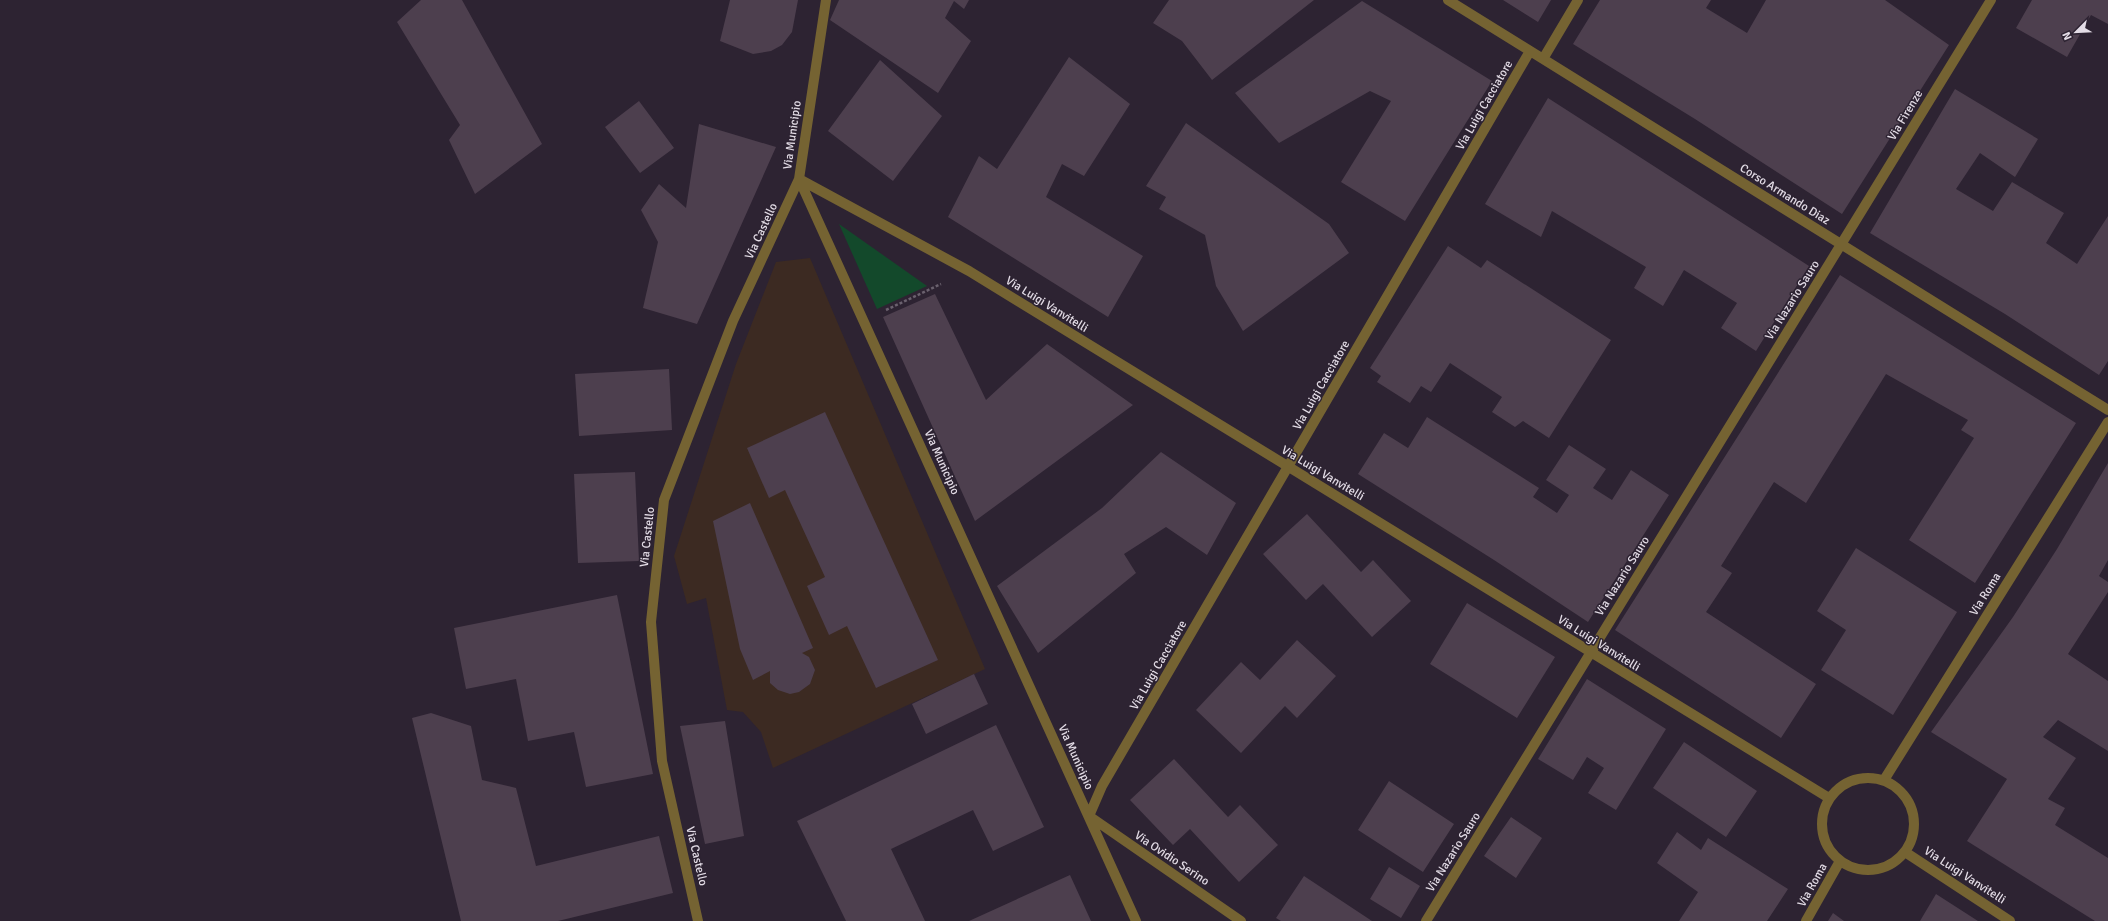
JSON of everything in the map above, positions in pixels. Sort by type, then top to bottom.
[{"type":"street","name":"Via Municipio","points":[[826,0],[799,179],[1136,921]]},
{"type":"street","name":"Corso Armando Diaz","points":[[1448,0],[2108,410]]},
{"type":"street","points":[[1543,59],[1578,0]]},
{"type":"street","name":"Via Firenze","points":[[1841,244],[1990,0]]},
{"type":"street","name":"Via Luigi Cacciatore","points":[[1089,816],[1102,786],[1530,51]]},
{"type":"street","name":"Via Luigi Vanvitelli","points":[[799,179],[969,271],[1829,798]]},
{"type":"street","name":"Via Castello","points":[[698,921],[662,761],[651,622],[664,500],[733,320],[799,179]]},
{"type":"street","name":"Via Nazario Sauro","points":[[1426,921],[1841,244]]},
{"type":"street","name":"Via Roma","points":[[1884,780],[2108,422]]},
{"type":"street","points":[[1869,777],[1884,780],[1896,788],[1906,798],[1912,811],[1914,825],[1912,839],[1905,852],[1886,867],[1875,870],[1862,870],[1850,867],[1840,861],[1830,851],[1824,839],[1821,825],[1822,811],[1829,798],[1839,787],[1853,779],[1869,777]]},
{"type":"street","name":"Via Ovidio Serino","points":[[1089,816],[1241,921]]},
{"type":"street","name":"Via Luigi Vanvitelli","points":[[1905,852],[2010,921]]},
{"type":"street","name":"Via Roma","points":[[1806,921],[1840,861]]},
{"type":"path","points":[[863,321],[969,271]]},
{"type":"shaded area","points":[[810,258],[985,669],[773,768],[761,732],[743,712],[727,710],[706,598],[687,604],[674,556],[736,364],[776,262]]},
{"type":"green space","points":[[839,224],[927,286],[877,309]]},
{"type":"building","points":[[421,0],[462,0],[542,144],[475,194],[449,140],[460,125],[397,22]]},
{"type":"building","points":[[730,0],[798,0],[792,32],[782,45],[771,51],[753,54],[720,41]]},
{"type":"building","points":[[839,0],[969,0],[964,9],[954,1],[945,18],[971,41],[938,93],[830,20]]},
{"type":"building","points":[[1169,0],[1314,0],[1212,80],[1182,41],[1153,23]]},
{"type":"building","points":[[1503,0],[1551,0],[1538,22]]},
{"type":"building","points":[[1600,0],[1711,0],[1706,8],[1747,33],[1766,0],[1885,0],[1949,45],[1842,214],[1695,119],[1573,44]]},
{"type":"building","points":[[2032,0],[2108,0],[2108,24],[2091,15],[2067,57],[2016,28]]},
{"type":"building","points":[[1362,1],[1492,81],[1405,221],[1341,182],[1391,101],[1370,91],[1279,143],[1235,93]]},
{"type":"building","points":[[1069,57],[1130,104],[1084,176],[1062,164],[1046,197],[1143,256],[1108,317],[948,217],[979,156],[997,169]]},
{"type":"building","points":[[880,60],[942,116],[893,181],[828,131]]},
{"type":"building","points":[[1955,89],[2038,139],[2015,177],[1980,153],[1956,189],[1993,211],[2012,182],[2064,213],[2046,243],[2077,264],[2108,216],[2108,361],[2099,375],[2005,314],[1870,233]]},
{"type":"building","points":[[1548,98],[1809,266],[1756,351],[1721,328],[1737,303],[1684,270],[1663,306],[1634,288],[1646,267],[1552,211],[1541,237],[1485,204]]},
{"type":"building","points":[[639,101],[674,148],[640,173],[605,127]]},
{"type":"building","points":[[1186,123],[1329,224],[1349,253],[1243,331],[1216,286],[1205,235],[1159,209],[1166,197],[1146,186]]},
{"type":"building","points":[[699,124],[776,147],[697,324],[643,308],[658,242],[641,210],[659,184],[686,208]]},
{"type":"building","points":[[1448,246],[1481,268],[1487,260],[1611,340],[1549,438],[1523,421],[1515,427],[1492,412],[1502,397],[1450,363],[1431,392],[1421,386],[1410,403],[1377,382],[1381,376],[1370,368]]},
{"type":"building","points":[[1840,275],[2076,423],[1975,583],[1909,540],[1974,438],[1961,430],[1968,420],[1886,374],[1806,503],[1774,482],[1721,566],[1732,573],[1706,612],[1816,684],[1781,738],[1615,630]]},
{"type":"building","points":[[935,294],[986,400],[1047,344],[1133,405],[975,521],[883,317]]},
{"type":"building","points":[[669,369],[672,430],[579,436],[575,374]]},
{"type":"building","points":[[825,412],[938,660],[876,688],[847,626],[829,635],[807,586],[825,577],[785,490],[769,498],[747,448]]},
{"type":"building","points":[[1427,417],[1539,488],[1533,497],[1557,513],[1569,495],[1546,480],[1569,445],[1606,469],[1593,488],[1612,500],[1631,470],[1669,495],[1588,622],[1494,560],[1358,474],[1384,433],[1408,448]]},
{"type":"building","points":[[1161,452],[1236,503],[1207,555],[1166,527],[1124,554],[1136,573],[1038,653],[997,586],[1102,508]]},
{"type":"building","points":[[2108,463],[2108,560],[2099,576],[2108,582],[2108,592],[2068,654],[2108,681],[2108,751],[2058,720],[2043,737],[2076,758],[2048,799],[2065,808],[2055,825],[2108,858],[2108,921],[2095,921],[1967,841],[2007,779],[1931,732],[2013,617],[2057,549]]},
{"type":"building","points":[[635,472],[639,561],[578,563],[574,474]]},
{"type":"building","points":[[750,503],[813,648],[802,653],[809,657],[815,670],[810,684],[799,692],[790,694],[778,690],[770,683],[770,671],[753,680],[740,649],[713,521]]},
{"type":"building","points":[[1307,514],[1361,572],[1373,560],[1411,601],[1372,637],[1323,584],[1306,600],[1263,554]]},
{"type":"building","points":[[1856,548],[1957,612],[1893,715],[1821,670],[1846,630],[1817,611]]},
{"type":"building","points":[[617,595],[653,774],[586,787],[574,732],[528,741],[516,679],[466,689],[454,628]]},
{"type":"building","points":[[1467,603],[1555,657],[1517,718],[1430,664]]},
{"type":"building","points":[[1297,640],[1336,676],[1297,718],[1285,706],[1241,753],[1196,710],[1241,662],[1260,680]]},
{"type":"building","points":[[974,674],[988,704],[926,734],[912,704]]},
{"type":"building","points":[[1587,679],[1666,729],[1616,810],[1588,793],[1604,768],[1587,757],[1573,780],[1538,759]]},
{"type":"building","points":[[431,713],[471,726],[482,780],[516,788],[536,866],[659,836],[673,893],[558,921],[461,921],[412,718]]},
{"type":"building","points":[[725,721],[744,836],[705,844],[680,726]]},
{"type":"building","points":[[996,725],[1044,827],[993,851],[973,810],[891,849],[925,921],[846,921],[797,821]]},
{"type":"building","points":[[1684,742],[1757,791],[1726,837],[1653,788]]},
{"type":"building","points":[[1174,759],[1228,817],[1240,805],[1278,845],[1239,882],[1190,829],[1173,845],[1130,800]]},
{"type":"building","points":[[1389,781],[1454,824],[1423,872],[1358,830]]},
{"type":"building","points":[[1511,817],[1542,838],[1516,878],[1484,856]]},
{"type":"building","points":[[1677,832],[1701,850],[1708,838],[1788,889],[1767,921],[1679,921],[1698,892],[1657,863]]},
{"type":"building","points":[[1389,867],[1420,886],[1401,918],[1370,899]]},
{"type":"building","points":[[1070,875],[1091,921],[969,921]]},
{"type":"building","points":[[1304,876],[1372,921],[1281,921],[1276,918]]},
{"type":"building","points":[[1936,894],[1978,921],[1920,921]]},
{"type":"building","points":[[1833,913],[1844,921],[1828,921]]}]
